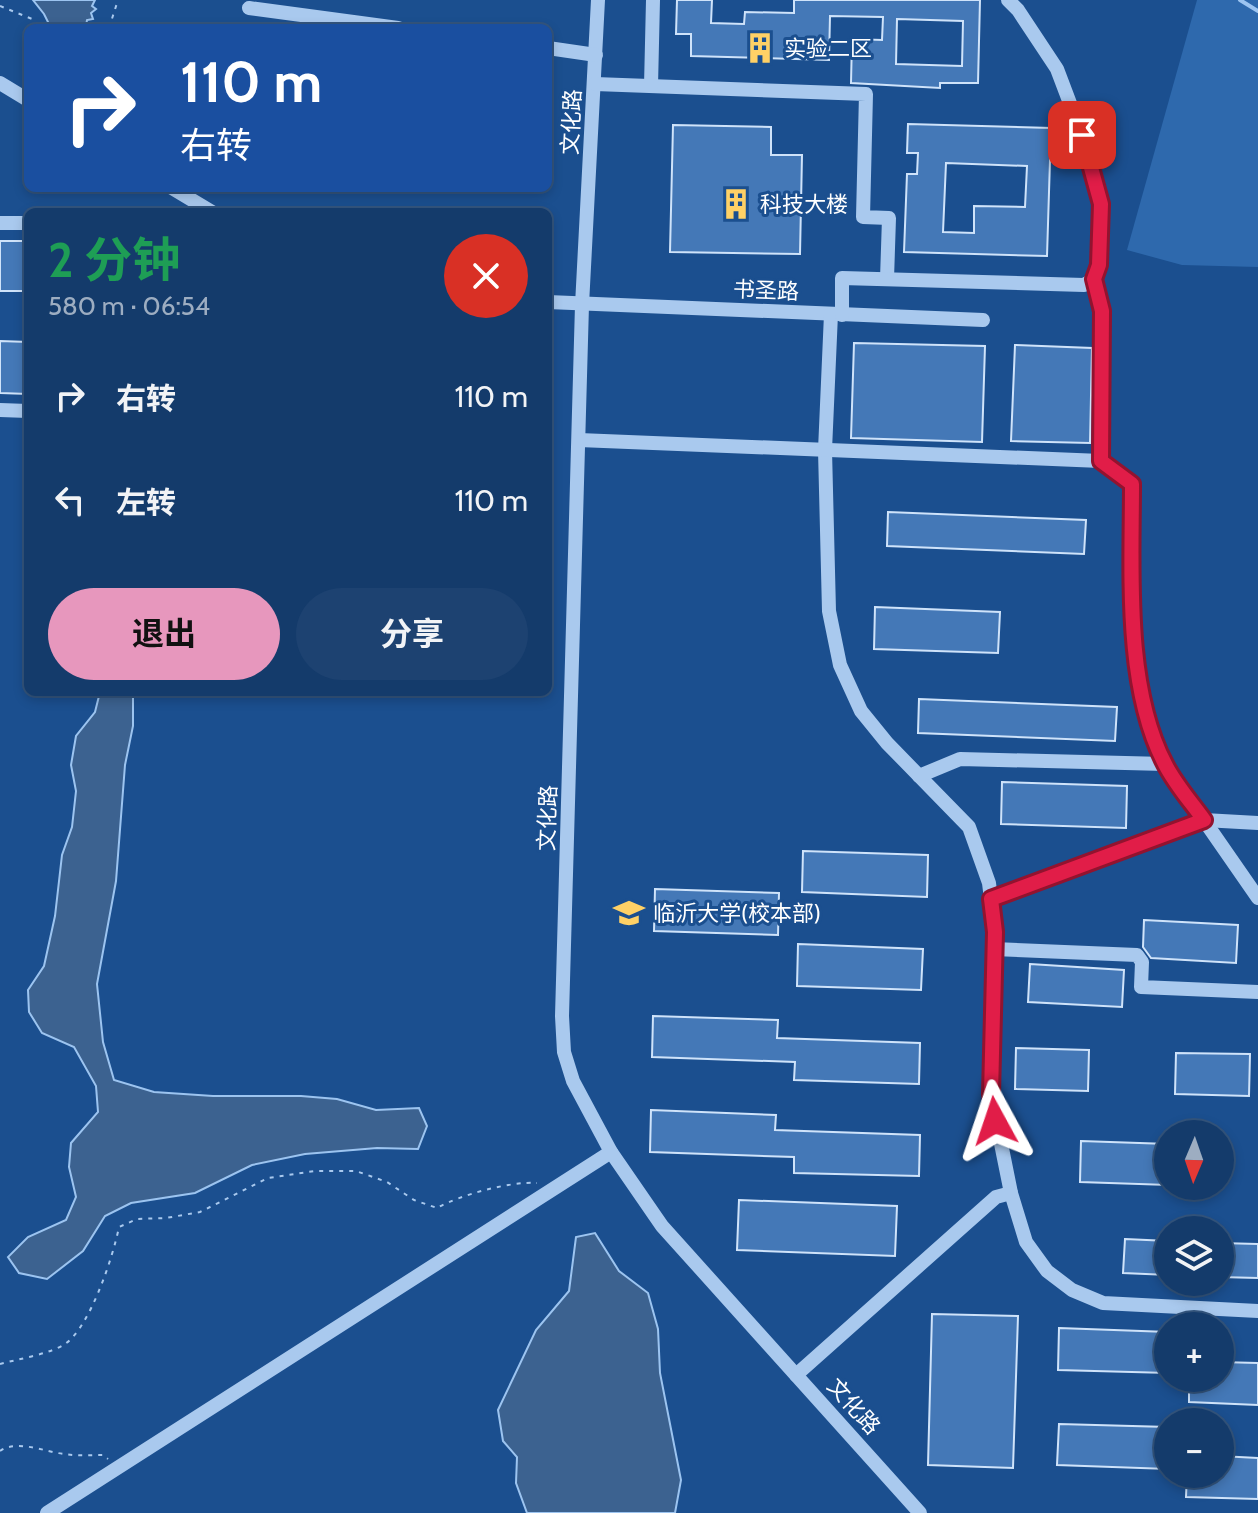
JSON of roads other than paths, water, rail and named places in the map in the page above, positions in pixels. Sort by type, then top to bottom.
[{"type":"street","name":"文化路","points":[[598,0],[582,305],[562,1016],[564,1052],[573,1081],[611,1152],[662,1226],[920,1513]]},
{"type":"street","points":[[651,86],[653,0]]},
{"type":"street","points":[[1008,0],[1057,69],[1082,135],[1101,204],[1099,265],[1094,279],[1102,311],[1101,461]]},
{"type":"street","points":[[249,8],[368,24]]},
{"type":"street","points":[[552,49],[596,55]]},
{"type":"street","points":[[0,83],[24,98]]},
{"type":"street","points":[[595,84],[866,94],[863,217],[889,218],[887,279]]},
{"type":"street","points":[[179,192],[205,208]]},
{"type":"street","points":[[0,223],[24,223]]},
{"type":"street","points":[[1094,279],[1084,285],[842,278],[825,450],[829,611],[840,665],[861,711],[969,827],[989,883],[994,949],[991,1094],[1011,1193],[1026,1242],[1047,1271],[1072,1290],[1103,1303],[1258,1311]]},
{"type":"street","name":"书圣路","points":[[552,302],[983,320]]},
{"type":"street","points":[[0,410],[24,411]]},
{"type":"street","points":[[579,440],[1101,461],[1132,484],[1133,630],[1142,702],[1165,764],[1258,898]]},
{"type":"street","points":[[919,776],[960,759],[1165,764]]},
{"type":"street","points":[[991,899],[1204,820],[1258,823]]},
{"type":"street","points":[[994,949],[1137,955],[1142,962],[1141,987],[1258,992]]},
{"type":"street","points":[[47,1513],[611,1152]]},
{"type":"street","points":[[796,1375],[996,1197],[1011,1193]]},
{"type":"waterway","points":[[1240,0],[1258,11]]},
{"type":"place","name":"实验二区","points":[[760,48]]},
{"type":"place","name":"科技大楼","points":[[736,204]]},
{"type":"place","name":"临沂大学(校本部)","points":[[629,913]]}]
